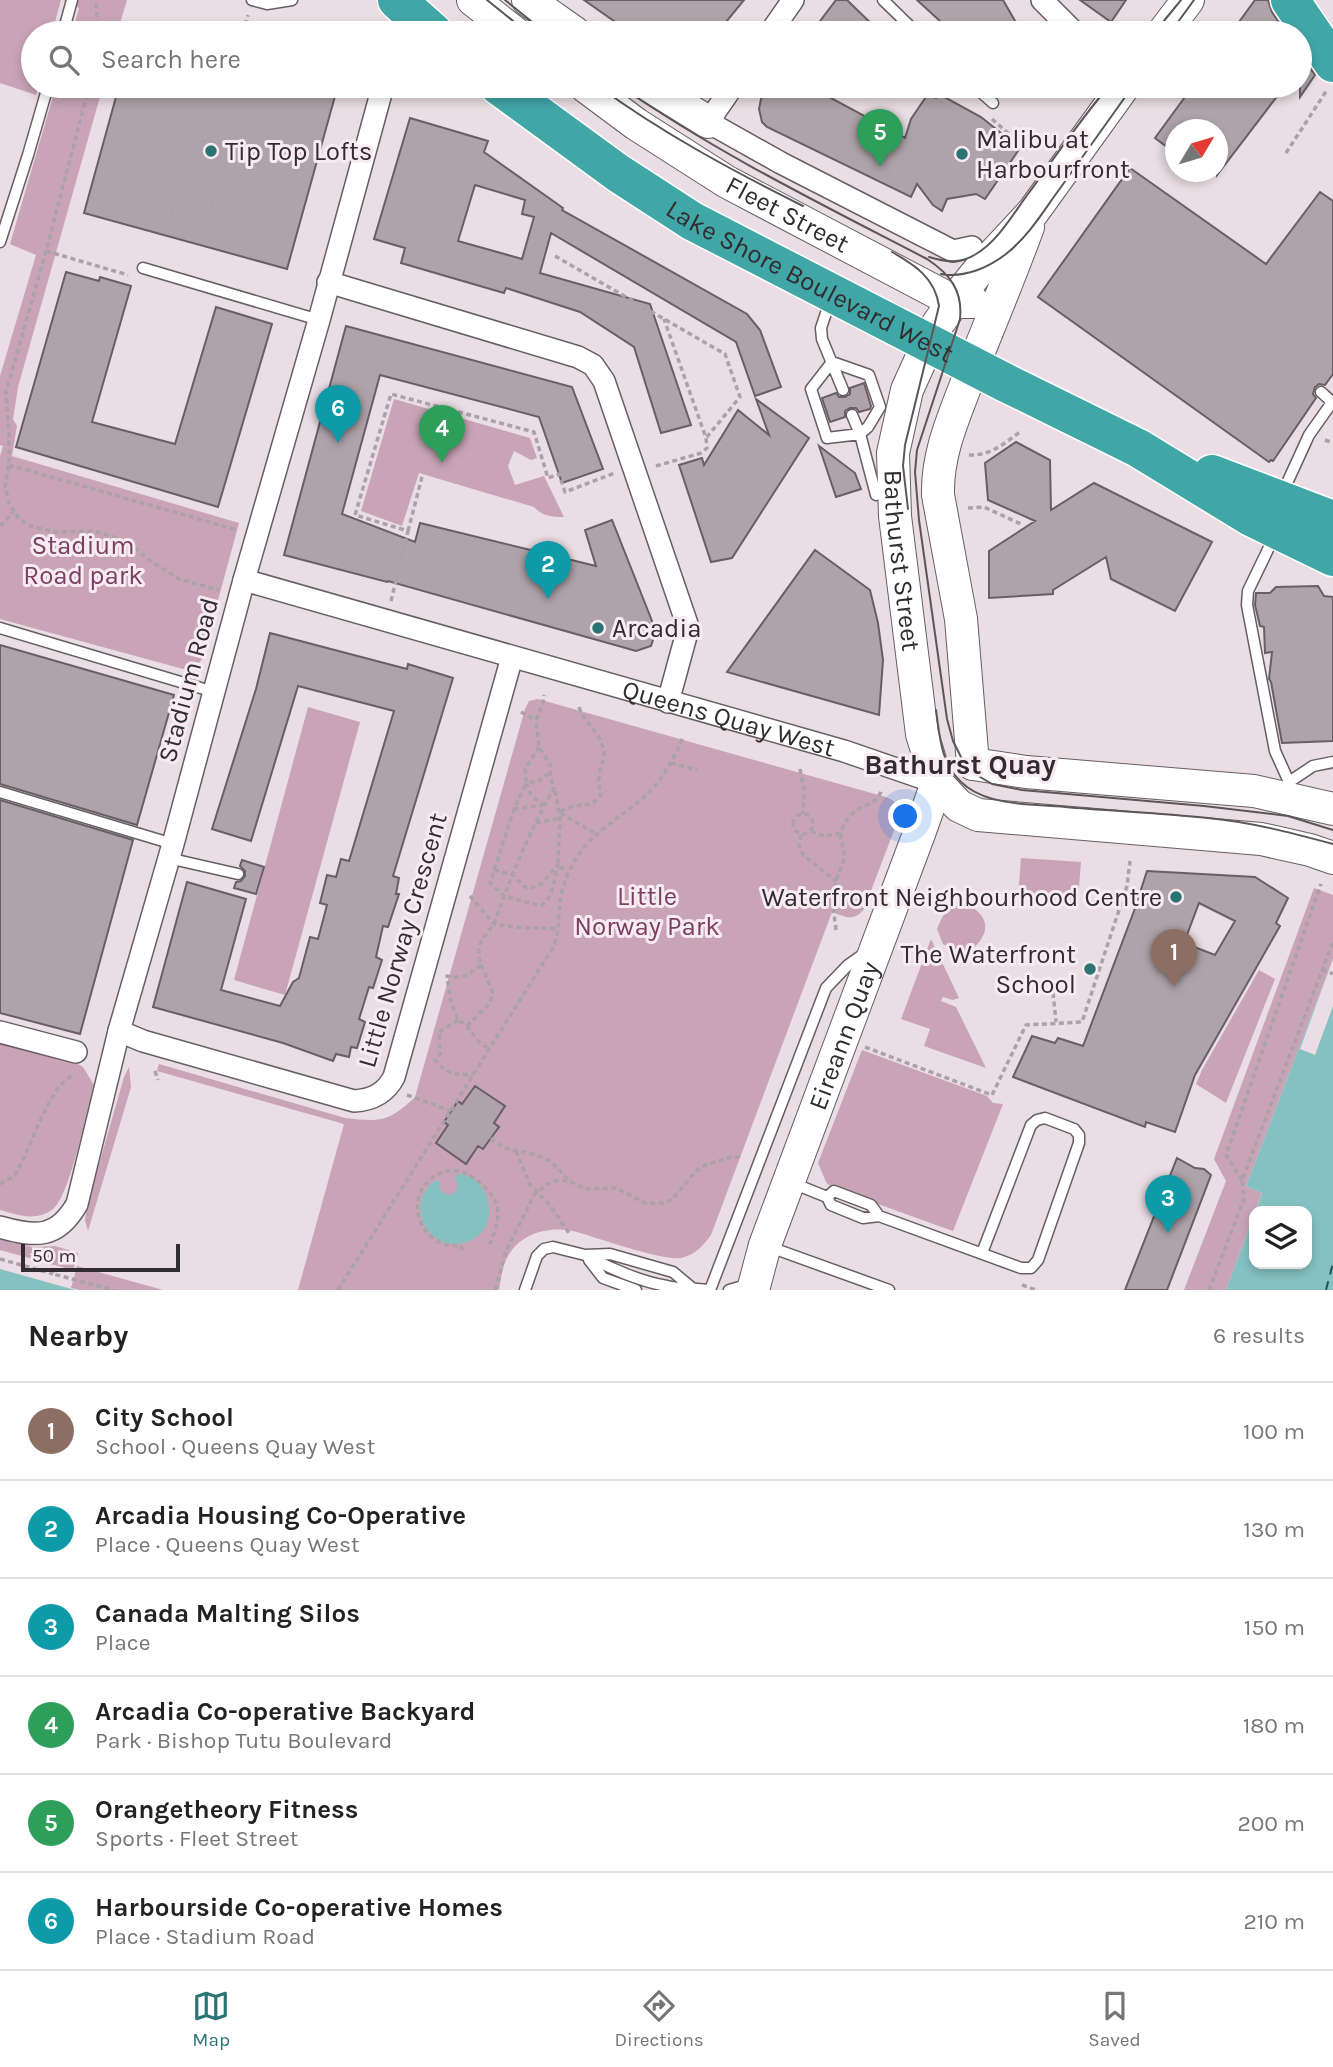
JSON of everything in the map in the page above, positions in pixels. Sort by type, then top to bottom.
[{"type":"highway","points":[[1290,0],[1304,21]]},
{"type":"highway","points":[[1312,32],[1333,63]]},
{"type":"highway","name":"Lake Shore Boulevard West","points":[[515,98],[618,173],[692,221],[1138,449],[1278,515],[1333,557]]},
{"type":"highway","name":"Lake Shore Boulevard West","points":[[1278,515],[1333,520]]},
{"type":"street","points":[[473,0],[500,21]]},
{"type":"street","points":[[528,0],[558,21]]},
{"type":"street","points":[[778,21],[793,0]]},
{"type":"street","points":[[1042,0],[1063,21]]},
{"type":"street","points":[[1172,21],[1188,0]]},
{"type":"street","name":"Stadium Road","points":[[50,1232],[70,1216],[77,1204],[119,1031],[380,98]]},
{"type":"street","name":"Fleet Street","points":[[601,98],[636,124],[727,182],[954,301]]},
{"type":"street","name":"Fleet Street","points":[[669,98],[781,163],[953,251],[972,247]]},
{"type":"street","points":[[708,122],[725,98]]},
{"type":"street","name":"Bathurst Street","points":[[937,783],[922,734],[892,540],[895,516],[879,457],[893,453],[907,390],[928,342],[954,301],[1033,212],[1115,98]]},
{"type":"street","name":"Bathurst Street","points":[[972,764],[961,619],[938,495],[938,475],[941,453],[1033,212]]},
{"type":"street","points":[[328,282],[579,357],[593,365],[604,381],[687,624],[668,702]]},
{"type":"street","points":[[954,301],[973,302],[1003,291]]},
{"type":"street","name":"Queens Quay West","points":[[244,580],[844,751],[937,783],[959,806],[978,815],[1261,839],[1310,850],[1327,871]]},
{"type":"street","name":"Little Norway Crescent","points":[[119,1031],[143,1041],[354,1101],[371,1100],[388,1087],[394,1077],[512,657]]},
{"type":"street","points":[[937,783],[972,764],[1026,772],[1254,791],[1289,790],[1333,809]]},
{"type":"street","name":"Eireann Quay","points":[[758,1270],[937,783]]},
{"type":"street","points":[[0,1032],[80,1062]]},
{"type":"street","points":[[0,1227],[37,1234],[50,1232]]},
{"type":"lane","points":[[66,21],[72,0]]},
{"type":"lane","points":[[252,0],[267,4],[292,0]]},
{"type":"lane","points":[[883,0],[905,21]]},
{"type":"lane","points":[[0,242],[44,98]]},
{"type":"lane","points":[[987,98],[993,103]]},
{"type":"lane","points":[[0,197],[13,201]]},
{"type":"lane","points":[[143,268],[319,320]]},
{"type":"lane","points":[[832,293],[821,328],[822,339],[843,390]]},
{"type":"lane","points":[[832,362],[869,375],[880,407],[868,428],[860,434],[827,438],[811,388],[832,362]]},
{"type":"lane","points":[[1321,392],[1333,402],[1309,435],[1248,591],[1247,605],[1275,751],[1289,790],[1313,766],[1333,762]]},
{"type":"lane","points":[[852,415],[860,434],[879,457],[876,495]]},
{"type":"lane","points":[[0,628],[214,692]]},
{"type":"lane","points":[[0,792],[238,874]]},
{"type":"lane","points":[[526,1290],[537,1256],[553,1247],[585,1255],[610,1254],[673,1272],[688,1289],[708,1290],[826,988],[848,965],[878,943]]},
{"type":"lane","points":[[789,1182],[827,1197],[834,1191],[871,1205],[879,1216],[1021,1268],[1031,1268],[1038,1260],[1079,1143],[1079,1135],[1074,1129],[1045,1118],[1031,1125],[982,1253]]},
{"type":"lane","points":[[585,1255],[603,1278],[636,1290]]},
{"type":"lane","points":[[729,1290],[743,1286],[758,1270],[889,1290]]},
{"type":"path","points":[[96,0],[97,21]]},
{"type":"path","points":[[1286,153],[1333,82]]},
{"type":"path","points":[[86,98],[47,251],[6,392],[9,465],[5,485],[9,503],[19,519],[31,526],[54,532],[93,531],[111,536],[129,543],[179,579],[223,591]]},
{"type":"path","points":[[993,103],[985,113],[1027,150]]},
{"type":"path","points":[[211,143],[216,125]]},
{"type":"path","points":[[193,138],[211,143],[228,148],[205,229],[170,219],[193,138]]},
{"type":"path","points":[[47,251],[128,275],[143,268]]},
{"type":"path","points":[[555,256],[724,354],[740,397],[706,438]]},
{"type":"path","points":[[408,531],[355,515],[391,394],[534,432],[548,478],[559,474],[565,492],[633,466],[701,453],[707,448],[706,438],[664,319]]},
{"type":"path","points":[[962,454],[979,455],[989,452],[1020,432]]},
{"type":"path","points":[[9,465],[239,530]]},
{"type":"path","points":[[390,602],[422,477]]},
{"type":"path","points":[[957,509],[984,507],[1021,524]]},
{"type":"path","points":[[0,526],[13,512]]},
{"type":"path","points":[[526,783],[514,809],[490,883],[504,896],[542,906],[550,896],[558,864],[560,818],[551,765],[539,747],[536,720],[544,695]]},
{"type":"path","points":[[559,812],[573,806],[592,804],[601,794],[598,778],[604,761],[604,750],[593,727],[582,717],[579,707]]},
{"type":"path","points":[[521,712],[536,720]]},
{"type":"path","points":[[338,1290],[552,949],[559,929],[560,901],[568,875],[579,854],[596,834],[644,798],[671,763],[683,737]]},
{"type":"path","points":[[539,747],[525,769],[526,783],[531,796],[545,805]]},
{"type":"path","points":[[671,763],[697,770]]},
{"type":"path","points":[[800,769],[804,789],[803,814]]},
{"type":"path","points":[[526,783],[538,781],[551,773]]},
{"type":"path","points":[[467,1026],[489,1004],[493,995],[481,965],[481,943],[494,924],[498,908],[536,822],[554,789]]},
{"type":"path","points":[[836,930],[833,906],[836,881],[845,857],[840,833],[850,816],[876,801],[881,791]]},
{"type":"path","points":[[514,809],[545,805]]},
{"type":"path","points":[[559,812],[596,834]]},
{"type":"path","points":[[803,814],[811,818],[814,825],[811,831],[801,835],[795,831],[794,820],[803,814]]},
{"type":"path","points":[[536,822],[560,818]]},
{"type":"path","points":[[811,831],[819,836],[840,833]]},
{"type":"path","points":[[801,835],[799,846],[803,855],[836,881]]},
{"type":"path","points":[[860,1045],[992,1095],[1026,1025],[1082,1022],[1127,886],[1130,861]]},
{"type":"path","points":[[558,864],[568,875]]},
{"type":"path","points":[[494,870],[513,875],[526,888],[535,888],[542,885],[558,864]]},
{"type":"path","points":[[1209,1290],[1244,1199],[1242,1180],[1226,1155],[1327,871]]},
{"type":"path","points":[[470,896],[494,924],[514,928],[559,929]]},
{"type":"path","points":[[1242,1180],[1333,942]]},
{"type":"path","points":[[481,965],[464,977],[457,979],[447,976],[451,1002],[458,1020],[490,1050]]},
{"type":"path","points":[[1322,970],[1333,974]]},
{"type":"path","points":[[1053,993],[1056,1023]]},
{"type":"path","points":[[458,1020],[439,1032],[440,1054],[435,1060],[441,1068],[450,1073],[473,1075]]},
{"type":"path","points":[[0,1184],[14,1176],[57,1089],[80,1062]]},
{"type":"path","points":[[155,1070],[158,1080]]},
{"type":"path","points":[[407,1095],[450,1110]]},
{"type":"path","points":[[491,1138],[499,1146],[547,1159],[569,1181],[586,1189],[616,1188],[645,1203],[671,1200],[695,1172],[705,1165],[743,1157]]},
{"type":"path","points":[[516,1151],[530,1185],[549,1204],[569,1233]]},
{"type":"path","points":[[463,1250],[460,1245],[437,1242],[424,1230],[418,1217],[417,1200],[421,1189],[433,1177],[451,1171],[467,1172],[494,1198],[497,1224],[495,1236],[487,1248]]},
{"type":"path","points":[[495,1290],[506,1251],[536,1193],[547,1184],[569,1181]]},
{"type":"path","points":[[50,1232],[53,1274]]},
{"type":"path","points":[[0,1259],[114,1290]]},
{"type":"green space","points":[[0,0],[61,0],[55,21],[21,21],[21,90],[0,83]]},
{"type":"green space","points":[[63,0],[127,0],[121,21],[75,21],[79,8]]},
{"type":"green space","name":"Stadium Road park","points":[[53,98],[100,98],[18,387],[13,419],[17,426],[12,456],[239,523],[199,663],[183,669],[0,619],[0,456],[3,446],[0,445],[0,376],[36,255],[10,244]]},
{"type":"green space","points":[[394,399],[530,438],[537,458],[531,460],[514,451],[508,466],[515,485],[544,476],[564,517],[548,515],[534,507],[419,473],[402,526],[361,511]]},
{"type":"green space","name":"Little Norway Park","points":[[538,699],[894,801],[899,808],[898,820],[864,909],[853,917],[832,912],[711,1235],[695,1252],[686,1257],[672,1258],[573,1231],[553,1230],[526,1238],[512,1250],[504,1265],[499,1290],[298,1290],[344,1124],[157,1071],[159,1064],[345,1118],[376,1120],[391,1116],[415,1097],[525,709],[529,701]]},
{"type":"green space","points":[[308,707],[360,722],[285,995],[234,980]]},
{"type":"green space","points":[[1021,858],[1081,862],[1078,900],[1018,896]]},
{"type":"green space","points":[[1314,888],[1333,895],[1333,959],[1246,1186],[1262,1193],[1257,1206],[1249,1206],[1249,1228],[1226,1290],[1184,1290],[1226,1181],[1214,1159]]},
{"type":"green space","points":[[967,904],[984,920],[985,931],[972,950],[956,951],[943,944],[937,929],[948,911],[955,906]]},
{"type":"green space","points":[[931,939],[959,998],[953,1000],[943,997],[941,1001],[956,1007],[986,1068],[924,1046],[930,1029],[901,1019]]},
{"type":"green space","points":[[1259,970],[1275,979],[1226,1103],[1196,1084]]},
{"type":"green space","points":[[0,1042],[69,1059],[83,1067],[94,1085],[66,1188],[53,1209],[40,1215],[27,1216],[0,1210]]},
{"type":"green space","points":[[862,1050],[987,1096],[993,1103],[1003,1104],[953,1231],[835,1191],[826,1182],[818,1163]]},
{"type":"green space","points":[[129,1067],[131,1087],[88,1231],[86,1210]]},
{"type":"green space","points":[[0,1239],[32,1247],[55,1246],[78,1253],[73,1270],[0,1250]]},
{"type":"green space","points":[[77,1266],[163,1290],[71,1288]]},
{"type":"water","points":[[1333,959],[1333,1290],[1226,1290],[1249,1228],[1249,1269],[1312,1269],[1312,1206],[1258,1206],[1262,1193],[1246,1186]]},
{"type":"water","points":[[458,1174],[479,1183],[489,1203],[489,1215],[479,1234],[469,1241],[455,1244],[443,1242],[425,1226],[421,1202],[426,1190],[436,1180],[440,1181],[440,1189],[444,1193],[455,1193],[458,1185],[455,1177]]},
{"type":"water","points":[[0,1269],[75,1290],[0,1290]]},
{"type":"pier","points":[[1333,959],[1333,1006],[1315,1055],[1300,1049]]},
{"type":"building","points":[[584,0],[744,0],[727,21],[614,21]]},
{"type":"building","points":[[836,0],[847,0],[869,21],[820,21]]},
{"type":"building","points":[[917,0],[1003,0],[1015,21],[940,21]]},
{"type":"building","points":[[1080,0],[1126,0],[1110,21]]},
{"type":"building","points":[[1255,0],[1268,0],[1278,21],[1240,21]]},
{"type":"building","name":"Tip Top Lofts","points":[[116,98],[334,98],[287,269],[84,213]]},
{"type":"building","points":[[831,98],[905,138],[911,119],[925,98],[946,98],[981,117],[1020,148],[985,199],[976,194],[947,199],[942,211],[933,205],[917,184],[911,197],[767,127],[762,122],[759,109],[761,99]]},
{"type":"building","points":[[1184,98],[1276,98],[1228,161],[1228,119],[1169,119]]},
{"type":"building","points":[[410,118],[488,141],[484,152],[563,208],[562,210],[747,314],[760,330],[781,387],[755,396],[736,342],[551,233],[540,273],[650,304],[691,425],[661,433],[634,347],[580,312],[506,288],[504,293],[401,263],[405,248],[374,239]],"holes":[[[475,185],[525,200],[522,214],[534,217],[522,259],[458,241]]]},
{"type":"building","points":[[1165,124],[1165,146],[1155,138]]},
{"type":"building","points":[[1130,168],[1266,264],[1320,192],[1333,201],[1333,374],[1325,385],[1319,384],[1315,387],[1313,394],[1316,398],[1273,461],[1269,462],[1038,297]]},
{"type":"building","points":[[66,272],[99,281],[100,277],[131,286],[92,422],[175,444],[216,307],[272,324],[218,507],[16,447]]},
{"type":"building","points":[[346,326],[572,387],[603,469],[562,483],[539,417],[380,375],[342,514],[415,542],[420,523],[596,566],[585,530],[612,520],[656,631],[651,646],[636,651],[388,581],[284,555]]},
{"type":"building","points":[[864,383],[870,409],[859,412],[856,408],[850,408],[845,411],[845,417],[830,422],[822,398],[836,393],[839,397],[845,397],[850,394],[850,388]]},
{"type":"building","points":[[756,399],[809,438],[732,558],[711,562],[679,465],[702,458],[704,465],[738,410],[769,435]]},
{"type":"building","points":[[1016,442],[1050,460],[1051,510],[1094,483],[1212,542],[1175,611],[1111,579],[1106,557],[1053,590],[1053,594],[989,598],[989,551],[1035,521],[988,500],[985,463]]},
{"type":"building","points":[[819,446],[855,473],[861,489],[836,497]]},
{"type":"building","points":[[815,550],[870,590],[883,660],[879,715],[727,672]]},
{"type":"building","points":[[1318,586],[1324,596],[1333,597],[1333,741],[1282,743],[1269,679],[1272,652],[1265,653],[1264,627],[1260,626],[1255,605],[1256,593],[1270,593],[1276,587]]},
{"type":"building","points":[[270,633],[407,669],[408,664],[453,678],[393,876],[399,878],[396,894],[399,894],[388,927],[383,926],[376,957],[382,960],[373,988],[369,987],[359,1019],[365,1022],[357,1048],[351,1047],[349,1057],[336,1054],[333,1061],[283,1043],[153,1007],[187,882],[246,899],[221,990],[280,1006],[293,982],[299,978],[310,937],[318,939],[327,905],[320,903],[327,875],[336,877],[341,859],[349,861],[394,711],[298,686],[251,841],[212,829],[256,689]]},
{"type":"building","points":[[0,645],[174,695],[137,825],[0,784]]},
{"type":"building","points":[[0,800],[133,840],[80,1034],[0,1013]]},
{"type":"building","points":[[242,860],[264,867],[256,894],[234,888],[236,882],[245,876],[245,871],[240,866]]},
{"type":"building","points":[[1147,871],[1255,877],[1288,898],[1276,923],[1280,926],[1195,1075],[1175,1132],[1146,1122],[1145,1127],[1013,1077],[1032,1036],[1055,1043],[1058,1038],[1083,1046]],"holes":[[[1199,903],[1235,921],[1215,955],[1184,943]]]},
{"type":"building","points":[[475,1086],[505,1106],[494,1123],[499,1127],[483,1149],[478,1146],[466,1164],[436,1143],[448,1125],[444,1122],[458,1101],[462,1104]]},
{"type":"building","points":[[1177,1158],[1195,1168],[1204,1169],[1211,1175],[1167,1290],[1125,1290]]},
{"type":"ferry route","points":[[1326,1290],[1333,1263]]},
{"type":"tram line","points":[[487,0],[513,21]]},
{"type":"tram line","points":[[505,0],[531,21]]},
{"type":"tram line","points":[[1164,21],[1181,0]]},
{"type":"tram line","points":[[1179,21],[1194,0]]},
{"type":"tram line","points":[[615,98],[698,150],[803,206]]},
{"type":"tram line","points":[[638,98],[732,156],[927,259],[948,277],[957,292],[960,319],[917,450],[915,472],[919,520],[947,719],[953,741],[963,761],[975,774],[992,784],[1022,790],[1288,816],[1333,830]]},
{"type":"tram line","points":[[929,257],[959,261],[984,249],[1005,227],[1099,98]]},
{"type":"tram line","points":[[941,274],[958,275],[984,268],[1014,247],[1036,222],[1124,98]]},
{"type":"tram line","points":[[892,252],[923,273],[937,296],[939,306],[905,445],[903,466],[908,509]]},
{"type":"tram line","points":[[936,710],[943,752],[952,771],[967,787],[989,798],[1027,804],[1224,820],[1271,828],[1333,844]]},
{"type":"place","name":"Tip Top Lofts","points":[[211,151]]},
{"type":"place","name":"Malibu at Harbourfront","points":[[962,154]]},
{"type":"place","name":"Orangetheory Fitness","points":[[880,167]]},
{"type":"place","name":"Harbourside Co-operative Homes","points":[[338,443]]},
{"type":"place","name":"Arcadia Co-operative Backyard","points":[[442,463]]},
{"type":"place","name":"Arcadia Housing Co-Operative","points":[[548,599]]},
{"type":"place","name":"Arcadia","points":[[598,628]]},
{"type":"place","name":"Waterfront Neighbourhood Centre","points":[[1176,897]]},
{"type":"place","name":"The Waterfront School","points":[[1090,969]]},
{"type":"place","name":"City School","points":[[1174,987]]},
{"type":"place","name":"Canada Malting Silos","points":[[1168,1233]]},
{"type":"district","name":"Bathurst Quay","points":[[960,764]]}]
